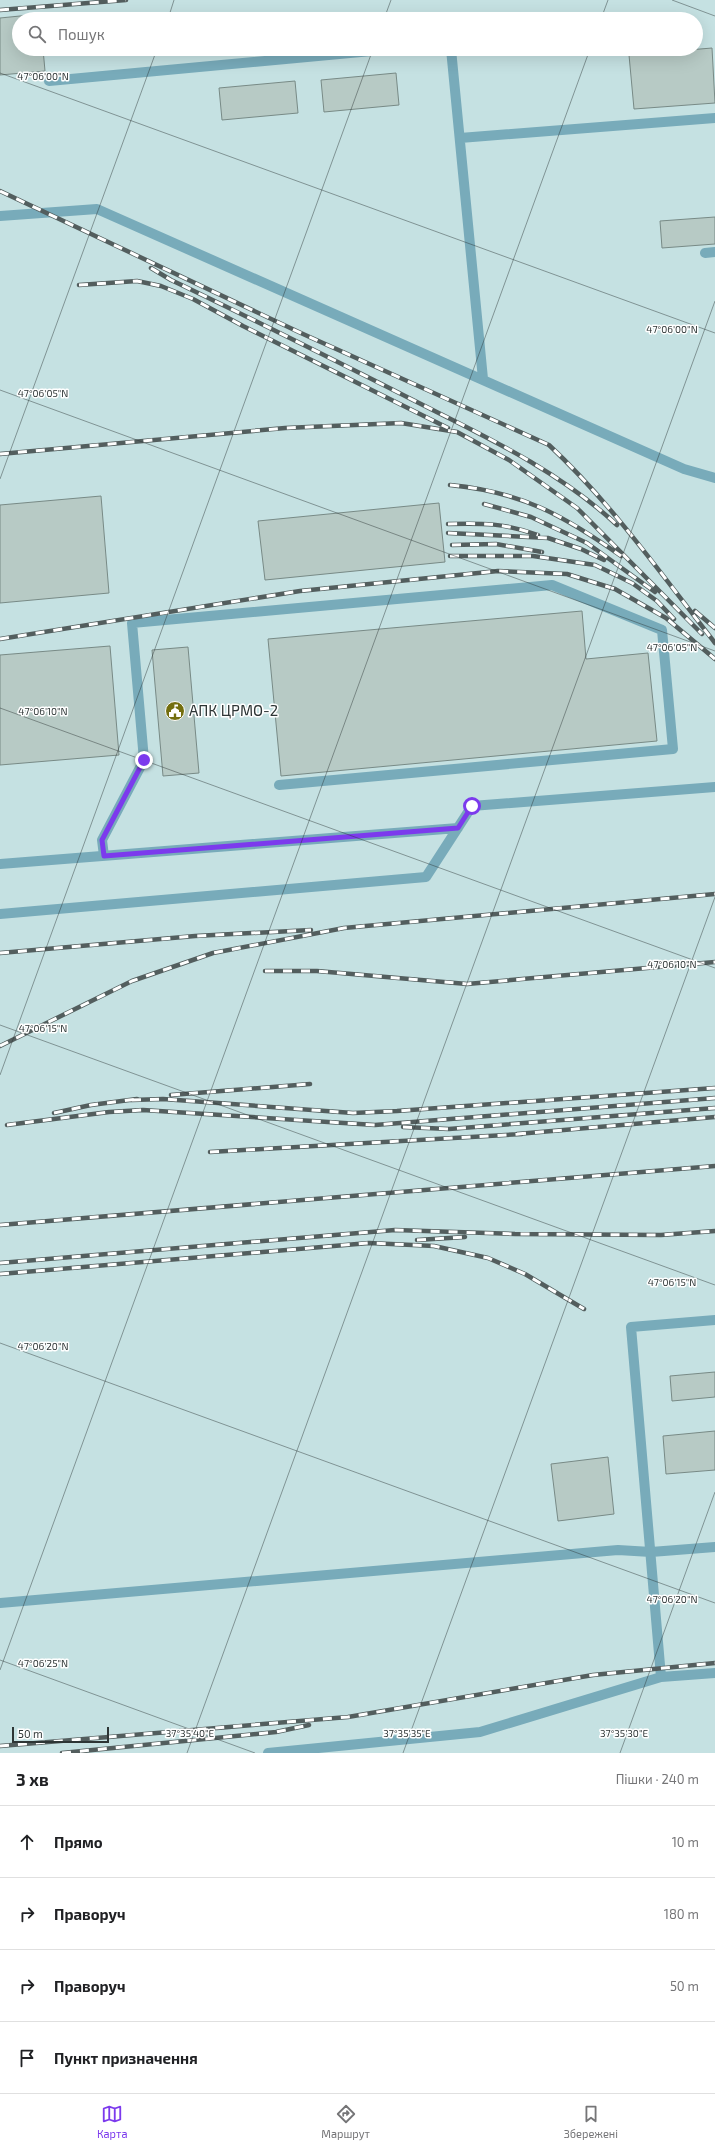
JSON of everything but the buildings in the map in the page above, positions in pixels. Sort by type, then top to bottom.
[{"type":"lane","points":[[49,81],[318,56]]},
{"type":"lane","points":[[452,56],[483,379]]},
{"type":"lane","points":[[460,138],[715,118]]},
{"type":"lane","points":[[0,216],[98,208],[684,469],[715,478]]},
{"type":"lane","points":[[104,856],[102,840],[144,760],[132,623],[552,585],[662,630],[673,749],[279,785]]},
{"type":"lane","points":[[0,914],[426,876],[472,806],[715,787]]},
{"type":"lane","points":[[0,864],[458,828]]},
{"type":"lane","points":[[662,1678],[631,1327],[715,1320]]},
{"type":"lane","points":[[0,1603],[618,1550],[651,1552],[715,1547]]},
{"type":"lane","points":[[268,1753],[480,1732],[662,1678],[715,1673]]},
{"type":"shaded area","points":[[0,0],[715,0],[715,1753],[0,1753]]},
{"type":"railway","points":[[0,10],[126,0]]},
{"type":"railway","points":[[0,191],[303,334],[549,445],[594,491],[636,541],[715,643]]},
{"type":"railway","points":[[151,268],[171,280],[320,353],[518,454],[569,487],[594,505],[617,525]]},
{"type":"railway","points":[[79,285],[137,281],[161,286],[193,299],[243,326],[448,428]]},
{"type":"railway","points":[[0,454],[285,428],[401,423],[457,432],[509,460],[577,508],[702,634]]},
{"type":"railway","points":[[450,485],[476,488],[499,493],[541,508],[560,517],[600,541],[621,556]]},
{"type":"railway","points":[[484,504],[531,517],[587,543],[655,592]]},
{"type":"railway","points":[[448,524],[504,526],[538,535]]},
{"type":"railway","points":[[448,533],[548,538],[581,549],[604,560]]},
{"type":"railway","points":[[452,545],[496,544],[542,552]]},
{"type":"railway","points":[[450,556],[533,556],[595,565],[632,583],[657,601],[674,619]]},
{"type":"railway","points":[[0,639],[300,591],[498,571],[567,574],[615,589],[666,618],[715,659]]},
{"type":"railway","points":[[695,611],[715,628]]},
{"type":"railway","points":[[0,1046],[132,981],[213,953],[344,928],[715,894]]},
{"type":"railway","points":[[0,953],[195,936],[311,930]]},
{"type":"railway","points":[[265,971],[317,971],[467,984],[715,962]]},
{"type":"railway","points":[[171,1095],[310,1084]]},
{"type":"railway","points":[[132,1100],[163,1099],[353,1113],[715,1088]]},
{"type":"railway","points":[[7,1125],[109,1112],[143,1110],[375,1125],[715,1098]]},
{"type":"railway","points":[[54,1113],[91,1105],[137,1099]]},
{"type":"railway","points":[[403,1127],[449,1129],[715,1108]]},
{"type":"railway","points":[[517,1134],[715,1117]]},
{"type":"railway","points":[[210,1152],[522,1134]]},
{"type":"railway","points":[[0,1225],[715,1166]]},
{"type":"railway","points":[[0,1263],[395,1230],[515,1234],[661,1235],[715,1231]]},
{"type":"railway","points":[[417,1240],[465,1237]]},
{"type":"railway","points":[[0,1274],[369,1243],[434,1246],[488,1258],[525,1274],[584,1309]]},
{"type":"railway","points":[[0,1746],[348,1717],[593,1675],[715,1663]]},
{"type":"railway","points":[[62,1753],[276,1732],[309,1725]]},
{"type":"place","name":"АПК ЦРМО-2","points":[[175,711]]},
{"type":"route","points":[[144,760],[102,840],[104,856],[458,828],[472,806]]}]
